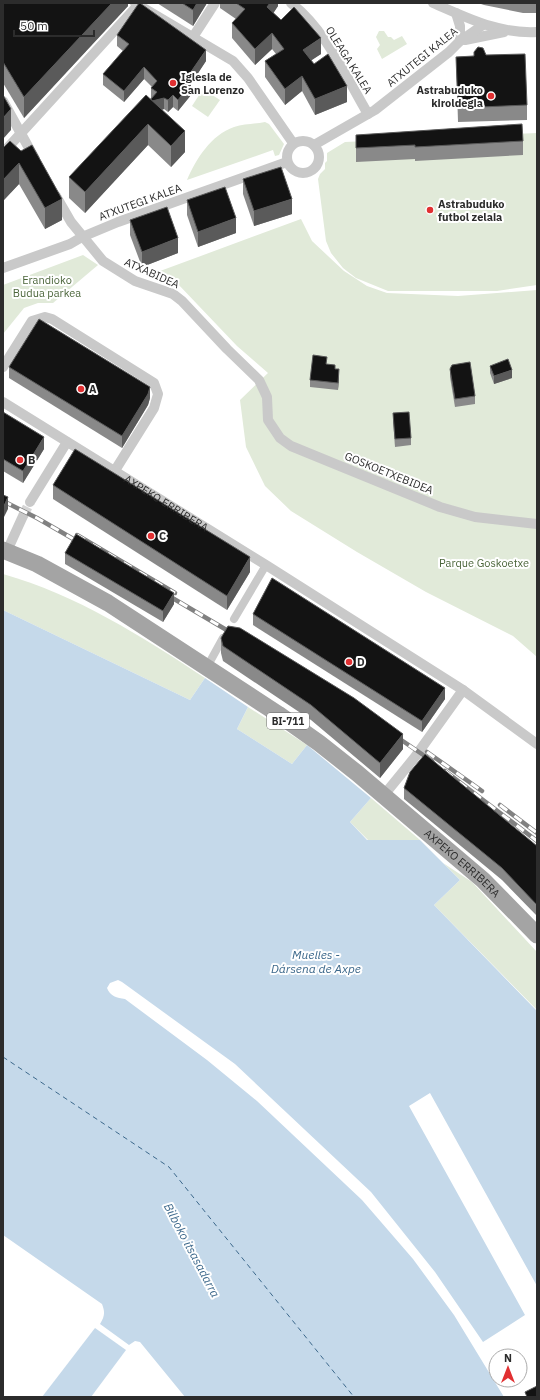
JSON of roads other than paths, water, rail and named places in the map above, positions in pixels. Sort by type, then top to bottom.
[{"type":"main road","name":"AXPEKO ERRIBERA","points":[[4,551],[42,567],[108,604],[206,667],[319,743],[384,795],[482,880],[537,936]]},
{"type":"street","points":[[193,37],[215,3]]},
{"type":"street","name":"OLEAGA KALEA","points":[[291,3],[325,40],[368,114]]},
{"type":"street","points":[[433,3],[483,25],[508,31],[537,32]]},
{"type":"street","points":[[3,153],[138,4],[233,61],[248,78],[293,144]]},
{"type":"street","points":[[456,13],[460,26],[460,41],[508,31]]},
{"type":"street","name":"ATXUTEGI KALEA","points":[[314,146],[368,114],[403,89],[460,41],[483,25]]},
{"type":"street","points":[[3,101],[40,168]]},
{"type":"street","points":[[302,140],[311,142],[314,146],[319,154],[319,159],[311,171],[302,173],[297,172],[289,166],[286,154],[293,144],[302,140]]},
{"type":"street","name":"ATXUTEGI KALEA","points":[[3,268],[70,244],[82,237],[125,220],[287,162]]},
{"type":"street","name":"ATXABIDEA","points":[[52,188],[71,222],[82,237],[109,266],[135,281],[173,294],[182,301],[227,349],[259,380],[267,397]]},
{"type":"street","points":[[3,367],[32,321],[45,317],[52,319],[154,383],[158,394],[154,408],[114,472]]},
{"type":"street","name":"GOSKOETXEBIDEA","points":[[267,397],[268,420],[280,438],[292,446],[440,507],[476,517],[537,524]]},
{"type":"street","name":"AXPEKO ERRIBERA","points":[[3,402],[266,565],[463,690],[537,744]]},
{"type":"street","points":[[30,502],[67,442]]},
{"type":"street","name":"AXPEKO ERRIBERA","points":[[4,551],[23,516]]},
{"type":"street","points":[[234,619],[266,565]]},
{"type":"street","points":[[206,667],[223,638]]},
{"type":"street","points":[[384,795],[404,773],[463,690]]},
{"type":"water","points":[[3,610],[190,700],[205,678],[248,707],[237,729],[292,764],[307,745],[371,798],[350,822],[367,840],[420,840],[460,880],[434,905],[537,1011],[537,1286],[430,1093],[409,1106],[525,1315],[483,1342],[435,1272],[371,1192],[235,1064],[118,980],[110,983],[107,988],[112,995],[125,999],[207,1060],[257,1101],[362,1200],[413,1259],[454,1315],[488,1371],[488,1388],[499,1388],[504,1397],[185,1397],[140,1342],[135,1341],[129,1345],[100,1324],[104,1314],[102,1304],[3,1235]]},
{"type":"water","points":[[95,1328],[126,1350],[91,1397],[42,1397]]},
{"type":"tunnel","points":[[23,516],[30,502]]},
{"type":"railway","points":[[3,501],[37,518],[82,544]]},
{"type":"railway","points":[[77,535],[175,593]]},
{"type":"railway","points":[[164,593],[235,635]]},
{"type":"railway","points":[[394,735],[432,761]]},
{"type":"railway","points":[[427,752],[482,791]]},
{"type":"railway","points":[[445,771],[537,841]]},
{"type":"railway","points":[[500,805],[537,833]]},
{"type":"place","name":"Iglesia de San Lorenzo","points":[[173,83]]},
{"type":"place","name":"Astrabuduko kiroldegia","points":[[491,96]]},
{"type":"place","name":"Astrabuduko futbol zelaia","points":[[430,210]]},
{"type":"place","name":"A","points":[[81,389]]},
{"type":"place","name":"B","points":[[20,460]]},
{"type":"place","name":"C","points":[[151,536]]},
{"type":"place","name":"D","points":[[349,662]]},
{"type":"park label","name":"Erandioko Budua parkea","points":[[47,286]]},
{"type":"park label","name":"Parque Goskoetxe","points":[[484,563]]},
{"type":"water label","name":"Muelles - Dársena de Axpe","points":[[316,961]]},
{"type":"water label","name":"Bilboko itsasadarra","points":[[192,1250]]}]
